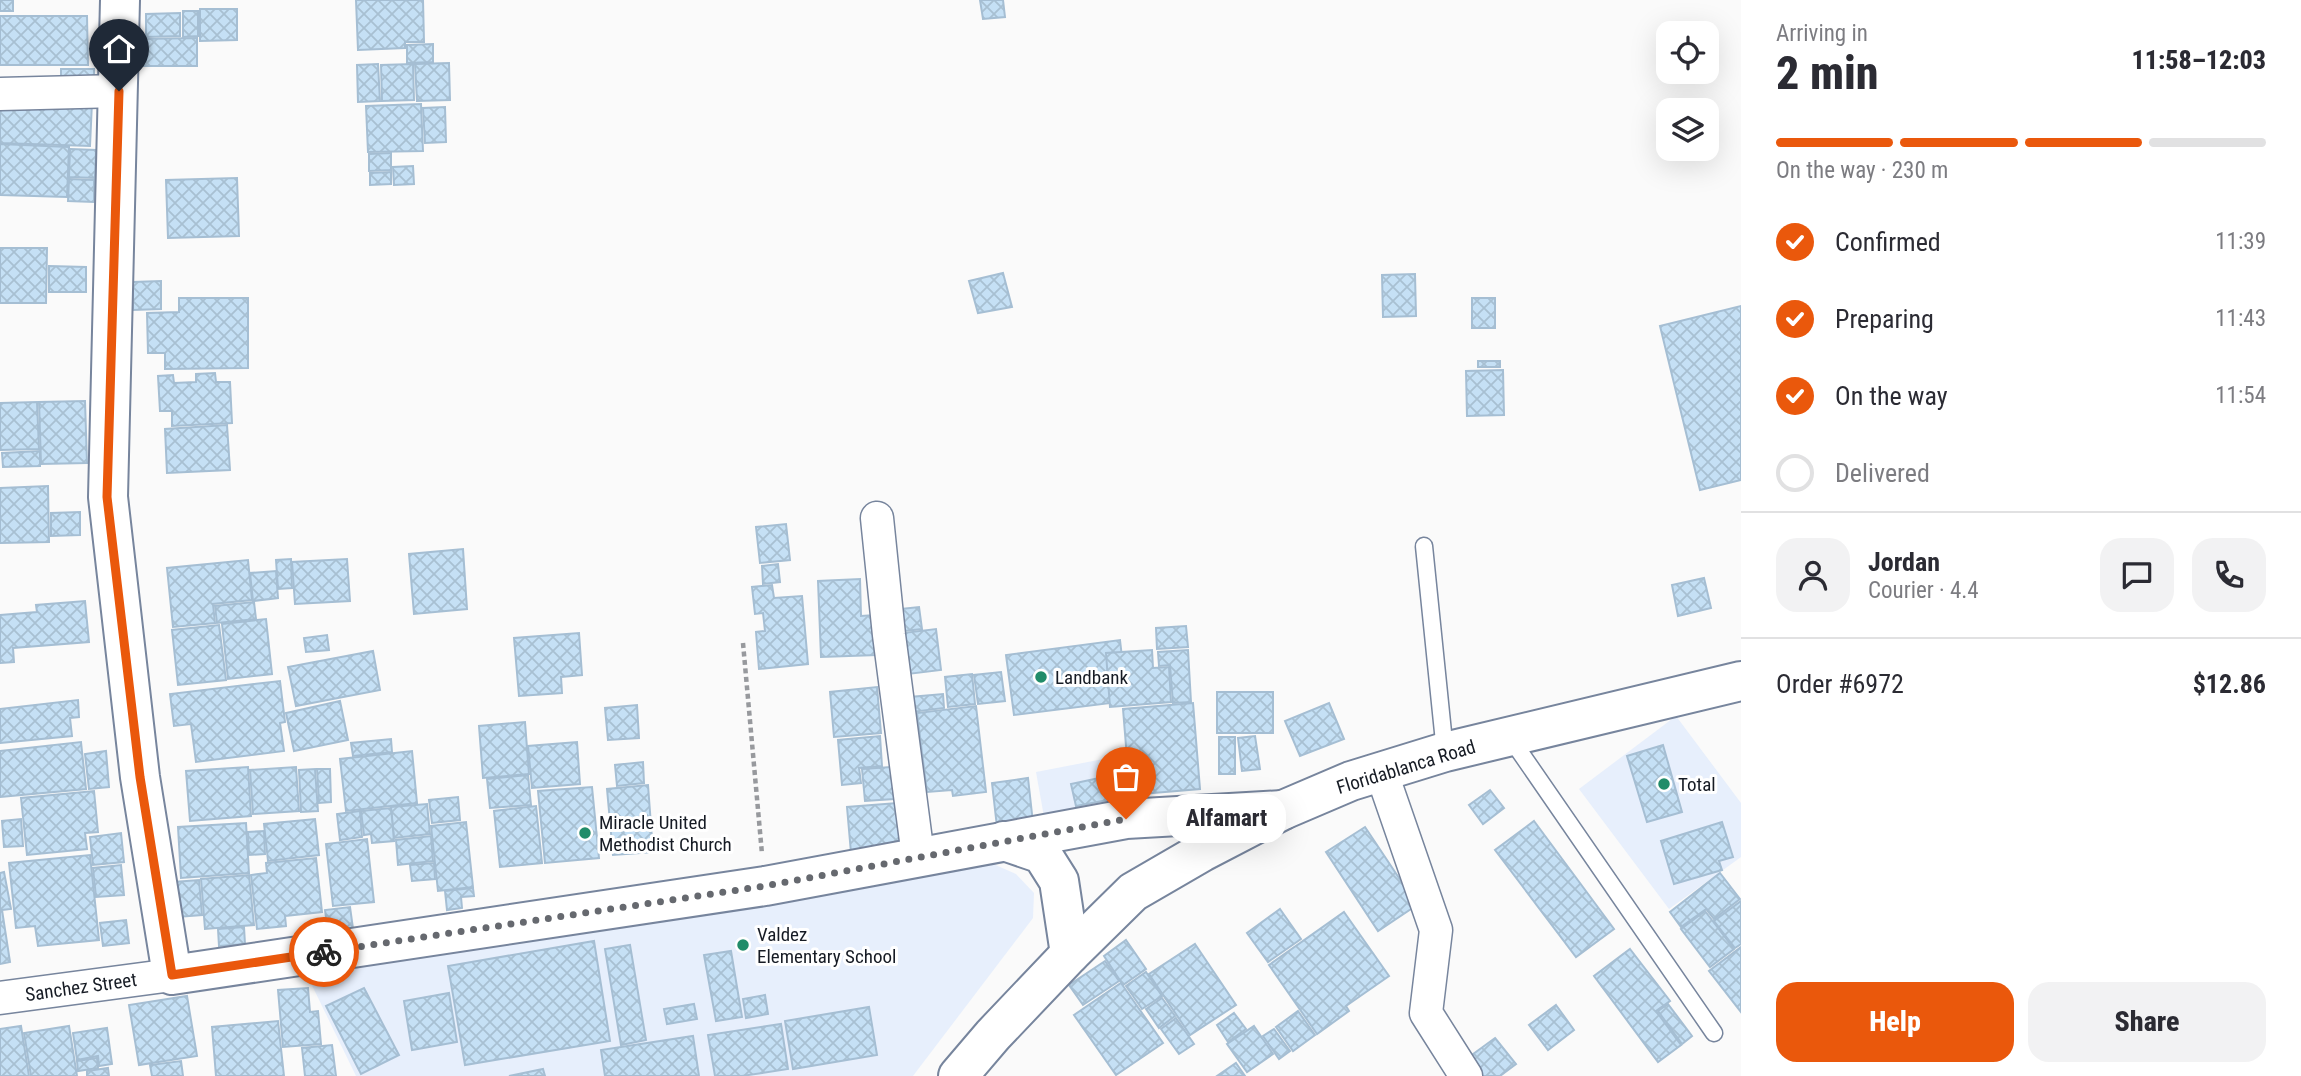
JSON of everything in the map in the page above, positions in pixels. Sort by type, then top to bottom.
[{"type":"street","points":[[120,0],[107,497],[140,777],[172,975]]},
{"type":"street","points":[[0,94],[119,91]]},
{"type":"street","points":[[877,518],[889,635],[918,856]]},
{"type":"street","name":"Floridablanca Road","points":[[958,1076],[993,1035],[1133,891],[1283,810],[1381,771],[1445,752],[1741,681]]},
{"type":"street","points":[[1381,771],[1436,930],[1426,1013],[1466,1076]]},
{"type":"street","name":"Sanchez Street","points":[[0,998],[172,975],[765,886],[1126,819],[1283,810]]},
{"type":"street","points":[[1004,841],[1042,854],[1059,881],[1070,954]]},
{"type":"lane","points":[[1424,546],[1445,752]]},
{"type":"lane","points":[[1509,736],[1714,1033]]},
{"type":"path","points":[[743,643],[765,886]]},
{"type":"shaded area","points":[[1676,716],[1741,803],[1741,857],[1669,909],[1579,789]]},
{"type":"shaded area","points":[[1119,756],[1129,812],[1046,828],[1036,772]]},
{"type":"shaded area","name":"Valdez Elementary School","points":[[991,863],[1016,874],[1034,893],[1033,918],[913,1076],[356,1076],[305,971]]},
{"type":"building","points":[[0,0],[13,0],[13,11],[0,11]]},
{"type":"building","points":[[356,0],[423,0],[424,42],[405,42],[405,48],[358,50]]},
{"type":"building","points":[[980,0],[1003,0],[1005,17],[983,19]]},
{"type":"building","points":[[200,9],[237,9],[237,40],[200,41]]},
{"type":"building","points":[[183,11],[198,11],[198,36],[183,37]]},
{"type":"building","points":[[180,13],[180,36],[146,37],[146,14]]},
{"type":"building","points":[[0,16],[87,16],[88,65],[0,65]]},
{"type":"building","points":[[197,38],[197,66],[142,66],[141,39]]},
{"type":"building","points":[[433,44],[433,62],[407,63],[407,45]]},
{"type":"building","points":[[449,63],[450,100],[417,101],[415,64]]},
{"type":"building","points":[[378,64],[380,101],[358,102],[357,65]]},
{"type":"building","points":[[413,64],[414,100],[382,101],[381,65]]},
{"type":"building","points":[[61,69],[94,69],[94,85],[61,85]]},
{"type":"building","points":[[0,99],[92,102],[90,146],[0,143]]},
{"type":"building","points":[[421,104],[423,151],[368,152],[366,106]]},
{"type":"building","points":[[445,107],[446,142],[425,143],[423,108]]},
{"type":"building","points":[[0,144],[69,147],[67,197],[0,195]]},
{"type":"building","points":[[70,149],[96,150],[95,178],[69,177]]},
{"type":"building","points":[[391,153],[391,170],[369,171],[369,154]]},
{"type":"building","points":[[413,166],[414,184],[394,185],[393,167]]},
{"type":"building","points":[[391,172],[391,184],[370,185],[370,173]]},
{"type":"building","points":[[237,178],[239,236],[168,238],[166,180]]},
{"type":"building","points":[[69,179],[94,180],[94,202],[68,201]]},
{"type":"building","points":[[0,248],[47,248],[46,303],[0,303]]},
{"type":"building","points":[[49,266],[86,267],[86,292],[49,292]]},
{"type":"building","points":[[1003,273],[1012,307],[978,313],[969,281]]},
{"type":"building","points":[[1415,274],[1416,316],[1383,317],[1382,275]]},
{"type":"building","points":[[161,281],[161,309],[133,310],[133,282]]},
{"type":"building","points":[[179,298],[248,298],[248,368],[165,369],[165,353],[148,353],[147,313],[179,312]]},
{"type":"building","points":[[1472,298],[1495,298],[1495,328],[1472,328]]},
{"type":"building","points":[[1741,306],[1741,480],[1700,490],[1660,326]]},
{"type":"building","points":[[1478,361],[1500,361],[1500,367],[1478,367]]},
{"type":"building","points":[[1503,370],[1504,415],[1467,416],[1466,371]]},
{"type":"building","points":[[215,373],[216,382],[230,382],[232,423],[172,426],[172,411],[160,411],[158,376],[173,375],[174,383],[196,382],[196,374]]},
{"type":"building","points":[[85,401],[87,463],[41,464],[39,402]]},
{"type":"building","points":[[37,402],[39,449],[0,450],[0,403]]},
{"type":"building","points":[[227,425],[230,470],[167,473],[165,429]]},
{"type":"building","points":[[40,451],[40,466],[3,467],[2,453]]},
{"type":"building","points":[[48,486],[49,542],[0,543],[0,488]]},
{"type":"building","points":[[80,512],[80,535],[51,536],[51,513]]},
{"type":"building","points":[[786,524],[790,560],[760,563],[756,527]]},
{"type":"building","points":[[463,549],[467,609],[414,614],[409,554]]},
{"type":"building","points":[[291,559],[292,588],[278,589],[276,560]]},
{"type":"building","points":[[347,559],[350,601],[295,604],[292,562]]},
{"type":"building","points":[[248,560],[252,600],[213,604],[215,623],[173,627],[167,568]]},
{"type":"building","points":[[778,564],[780,582],[763,584],[762,566]]},
{"type":"building","points":[[276,571],[278,598],[253,601],[250,573]]},
{"type":"building","points":[[1704,578],[1711,608],[1678,616],[1672,585]]},
{"type":"building","points":[[860,579],[861,616],[875,615],[877,655],[821,657],[818,581]]},
{"type":"building","points":[[772,585],[774,598],[802,596],[808,664],[759,669],[756,632],[765,631],[763,613],[755,614],[752,587]]},
{"type":"building","points":[[85,601],[89,642],[13,648],[14,662],[0,663],[0,615],[37,612],[36,605]]},
{"type":"building","points":[[254,602],[256,619],[217,623],[215,606]]},
{"type":"building","points":[[919,607],[922,629],[895,632],[892,610]]},
{"type":"building","points":[[266,619],[272,674],[228,679],[222,624]]},
{"type":"building","points":[[219,625],[226,680],[178,685],[172,630]]},
{"type":"building","points":[[1186,626],[1188,647],[1157,649],[1156,628]]},
{"type":"building","points":[[936,629],[941,670],[908,674],[903,633]]},
{"type":"building","points":[[579,633],[582,675],[561,677],[562,693],[519,696],[514,638]]},
{"type":"building","points":[[327,635],[329,650],[306,652],[304,638]]},
{"type":"building","points":[[1120,640],[1127,701],[1014,715],[1006,655]]},
{"type":"building","points":[[1152,650],[1153,668],[1169,667],[1171,702],[1110,707],[1106,653]]},
{"type":"building","points":[[1188,650],[1191,702],[1173,703],[1170,665],[1159,666],[1158,652]]},
{"type":"building","points":[[373,651],[380,690],[296,706],[288,667]]},
{"type":"building","points":[[1001,672],[1005,701],[978,704],[974,675]]},
{"type":"building","points":[[972,674],[975,704],[948,707],[945,677]]},
{"type":"building","points":[[280,681],[285,722],[280,723],[284,751],[196,762],[191,724],[174,726],[170,694]]},
{"type":"building","points":[[877,687],[881,733],[834,737],[830,692]]},
{"type":"building","points":[[1217,692],[1273,692],[1273,733],[1217,733]]},
{"type":"building","points":[[943,694],[944,708],[912,712],[910,697]]},
{"type":"building","points":[[78,700],[79,717],[70,718],[72,736],[0,743],[0,709]]},
{"type":"building","points":[[340,701],[348,740],[294,751],[286,713]]},
{"type":"building","points":[[1193,703],[1200,789],[1130,795],[1123,709]]},
{"type":"building","points":[[1329,703],[1344,739],[1300,756],[1285,721]]},
{"type":"building","points":[[637,705],[639,738],[608,740],[605,708]]},
{"type":"building","points":[[976,706],[986,792],[953,796],[952,790],[927,792],[917,713]]},
{"type":"building","points":[[525,722],[529,774],[483,778],[479,726]]},
{"type":"building","points":[[880,736],[882,766],[859,768],[861,783],[842,785],[838,740]]},
{"type":"building","points":[[1255,736],[1260,769],[1242,771],[1238,738]]},
{"type":"building","points":[[1219,737],[1235,737],[1235,774],[1219,774]]},
{"type":"building","points":[[391,739],[392,752],[353,756],[351,743]]},
{"type":"building","points":[[81,742],[86,789],[0,797],[0,751]]},
{"type":"building","points":[[577,742],[580,784],[532,788],[528,746]]},
{"type":"building","points":[[1663,745],[1682,812],[1647,822],[1627,756]]},
{"type":"building","points":[[106,751],[109,787],[89,789],[85,754]]},
{"type":"building","points":[[412,751],[417,803],[346,811],[340,759]]},
{"type":"building","points":[[643,762],[644,783],[617,786],[615,765]]},
{"type":"building","points":[[248,767],[251,816],[190,821],[186,771]]},
{"type":"building","points":[[296,767],[299,811],[253,814],[250,770]]},
{"type":"building","points":[[891,767],[894,799],[865,801],[862,769]]},
{"type":"building","points":[[315,769],[318,811],[301,812],[299,770]]},
{"type":"building","points":[[317,769],[330,769],[331,802],[319,803]]},
{"type":"building","points":[[528,775],[531,805],[490,808],[487,779]]},
{"type":"building","points":[[1104,777],[1108,800],[1076,806],[1071,784]]},
{"type":"building","points":[[1028,778],[1033,823],[997,827],[992,783]]},
{"type":"building","points":[[648,785],[653,852],[613,855],[607,789]]},
{"type":"building","points":[[592,787],[599,858],[545,863],[538,791]]},
{"type":"building","points":[[1490,790],[1504,808],[1483,824],[1469,805]]},
{"type":"building","points":[[94,791],[98,832],[85,833],[87,849],[27,855],[21,798]]},
{"type":"building","points":[[458,797],[460,820],[432,823],[429,800]]},
{"type":"building","points":[[897,803],[901,848],[851,853],[847,807]]},
{"type":"building","points":[[427,804],[430,834],[394,838],[391,807]]},
{"type":"building","points":[[536,806],[542,863],[500,867],[494,811]]},
{"type":"building","points":[[391,808],[394,841],[372,843],[371,834],[364,835],[361,811]]},
{"type":"building","points":[[360,811],[362,837],[340,840],[337,814]]},
{"type":"building","points":[[21,819],[23,846],[4,847],[2,821]]},
{"type":"building","points":[[315,819],[319,855],[268,861],[264,824]]},
{"type":"building","points":[[1534,821],[1614,929],[1576,957],[1495,850]]},
{"type":"building","points":[[466,822],[473,887],[438,891],[431,826]]},
{"type":"building","points":[[1722,822],[1733,857],[1719,861],[1722,870],[1674,884],[1661,841]]},
{"type":"building","points":[[246,823],[249,873],[181,878],[178,827]]},
{"type":"building","points":[[1365,827],[1417,905],[1378,931],[1326,852]]},
{"type":"building","points":[[264,831],[265,854],[249,855],[248,832]]},
{"type":"building","points":[[121,833],[124,862],[93,865],[90,837]]},
{"type":"building","points":[[431,836],[433,861],[398,865],[396,840]]},
{"type":"building","points":[[367,839],[374,902],[333,906],[326,844]]},
{"type":"building","points":[[90,855],[99,940],[38,946],[35,926],[16,928],[9,863]]},
{"type":"building","points":[[316,858],[322,912],[285,916],[286,926],[257,929],[251,875],[267,873],[266,863]]},
{"type":"building","points":[[434,863],[435,879],[412,881],[410,865]]},
{"type":"building","points":[[121,865],[124,895],[96,897],[93,868]]},
{"type":"building","points":[[4,872],[11,909],[2,910],[10,962],[0,964],[0,873]]},
{"type":"building","points":[[1720,873],[1740,899],[1714,919],[1706,909],[1681,927],[1670,912]]},
{"type":"building","points":[[249,875],[254,925],[205,929],[201,879]]},
{"type":"building","points":[[199,880],[202,915],[177,917],[174,882]]},
{"type":"building","points":[[473,888],[474,896],[461,897],[462,908],[447,910],[445,891]]},
{"type":"building","points":[[1741,901],[1741,944],[1735,948],[1714,921]]},
{"type":"building","points":[[350,907],[354,936],[329,939],[325,910]]},
{"type":"building","points":[[1280,909],[1301,939],[1268,962],[1247,933]]},
{"type":"building","points":[[1705,911],[1734,949],[1710,967],[1681,929]]},
{"type":"building","points":[[1344,912],[1389,976],[1346,1006],[1349,1011],[1317,1034],[1269,965]]},
{"type":"building","points":[[126,920],[129,943],[103,946],[100,923]]},
{"type":"building","points":[[244,927],[245,944],[219,946],[218,929]]},
{"type":"building","points":[[1126,940],[1146,969],[1123,985],[1104,956]]},
{"type":"building","points":[[594,941],[610,1041],[465,1065],[448,966]]},
{"type":"building","points":[[1195,944],[1236,1005],[1190,1035],[1149,974]]},
{"type":"building","points":[[630,945],[646,1040],[621,1045],[605,949]]},
{"type":"building","points":[[1741,947],[1741,1012],[1709,971]]},
{"type":"building","points":[[1630,949],[1670,1001],[1656,1011],[1681,1045],[1658,1062],[1594,976]]},
{"type":"building","points":[[731,951],[742,1017],[716,1021],[704,955]]},
{"type":"building","points":[[1105,961],[1119,981],[1083,1005],[1069,985]]},
{"type":"building","points":[[1146,972],[1162,996],[1142,1009],[1126,986]]},
{"type":"building","points":[[1121,983],[1163,1043],[1116,1075],[1074,1015]]},
{"type":"building","points":[[308,988],[310,1012],[318,1011],[321,1044],[283,1047],[278,990]]},
{"type":"building","points":[[364,988],[399,1055],[361,1074],[326,1006]]},
{"type":"building","points":[[449,993],[457,1042],[412,1050],[404,1001]]},
{"type":"building","points":[[765,995],[768,1014],[746,1018],[743,999]]},
{"type":"building","points":[[187,996],[197,1056],[139,1065],[129,1005]]},
{"type":"building","points":[[1162,998],[1175,1016],[1159,1028],[1146,1009]]},
{"type":"building","points":[[694,1004],[697,1019],[667,1024],[664,1009]]},
{"type":"building","points":[[1668,1004],[1692,1036],[1682,1044],[1658,1011]]},
{"type":"building","points":[[1556,1005],[1574,1030],[1548,1050],[1529,1025]]},
{"type":"building","points":[[869,1007],[877,1055],[793,1069],[785,1021]]},
{"type":"building","points":[[1298,1011],[1315,1035],[1293,1051],[1276,1027]]},
{"type":"building","points":[[1234,1013],[1246,1029],[1228,1042],[1217,1025]]},
{"type":"building","points":[[1176,1018],[1194,1044],[1179,1054],[1161,1029]]},
{"type":"building","points":[[278,1021],[284,1076],[216,1076],[212,1027]]},
{"type":"building","points":[[781,1024],[788,1069],[742,1076],[715,1076],[708,1035]]},
{"type":"building","points":[[21,1026],[29,1076],[0,1076],[0,1029]]},
{"type":"building","points":[[69,1026],[77,1076],[31,1076],[24,1033]]},
{"type":"building","points":[[1254,1026],[1273,1054],[1247,1072],[1227,1044]]},
{"type":"building","points":[[107,1028],[112,1064],[99,1066],[98,1056],[77,1060],[73,1033]]},
{"type":"building","points":[[1274,1029],[1290,1051],[1279,1059],[1263,1036]]},
{"type":"building","points":[[693,1036],[699,1076],[605,1076],[601,1050]]},
{"type":"building","points":[[1495,1038],[1516,1064],[1500,1076],[1477,1076],[1465,1060]]},
{"type":"building","points":[[332,1045],[336,1076],[305,1076],[302,1048]]},
{"type":"building","points":[[97,1058],[98,1068],[78,1071],[77,1061]]},
{"type":"building","points":[[181,1061],[183,1076],[152,1076],[150,1065]]},
{"type":"building","points":[[1236,1063],[1245,1076],[1217,1076]]},
{"type":"building","points":[[108,1068],[109,1076],[87,1076],[87,1071]]},
{"type":"building","points":[[543,1069],[545,1076],[509,1076]]},
{"type":"way so far","points":[[324,952],[765,886],[1126,819]]},
{"type":"place","name":"Landbank","points":[[1041,677]]},
{"type":"place","name":"Total","points":[[1664,784]]},
{"type":"place","name":"Alfamart","points":[[1126,819]]},
{"type":"place","name":"Miracle United Methodist Church","points":[[585,833]]},
{"type":"place","name":"Valdez Elementary School","points":[[743,945]]},
{"type":"route","points":[[119,91],[107,497],[140,777],[172,975],[324,952]]}]
